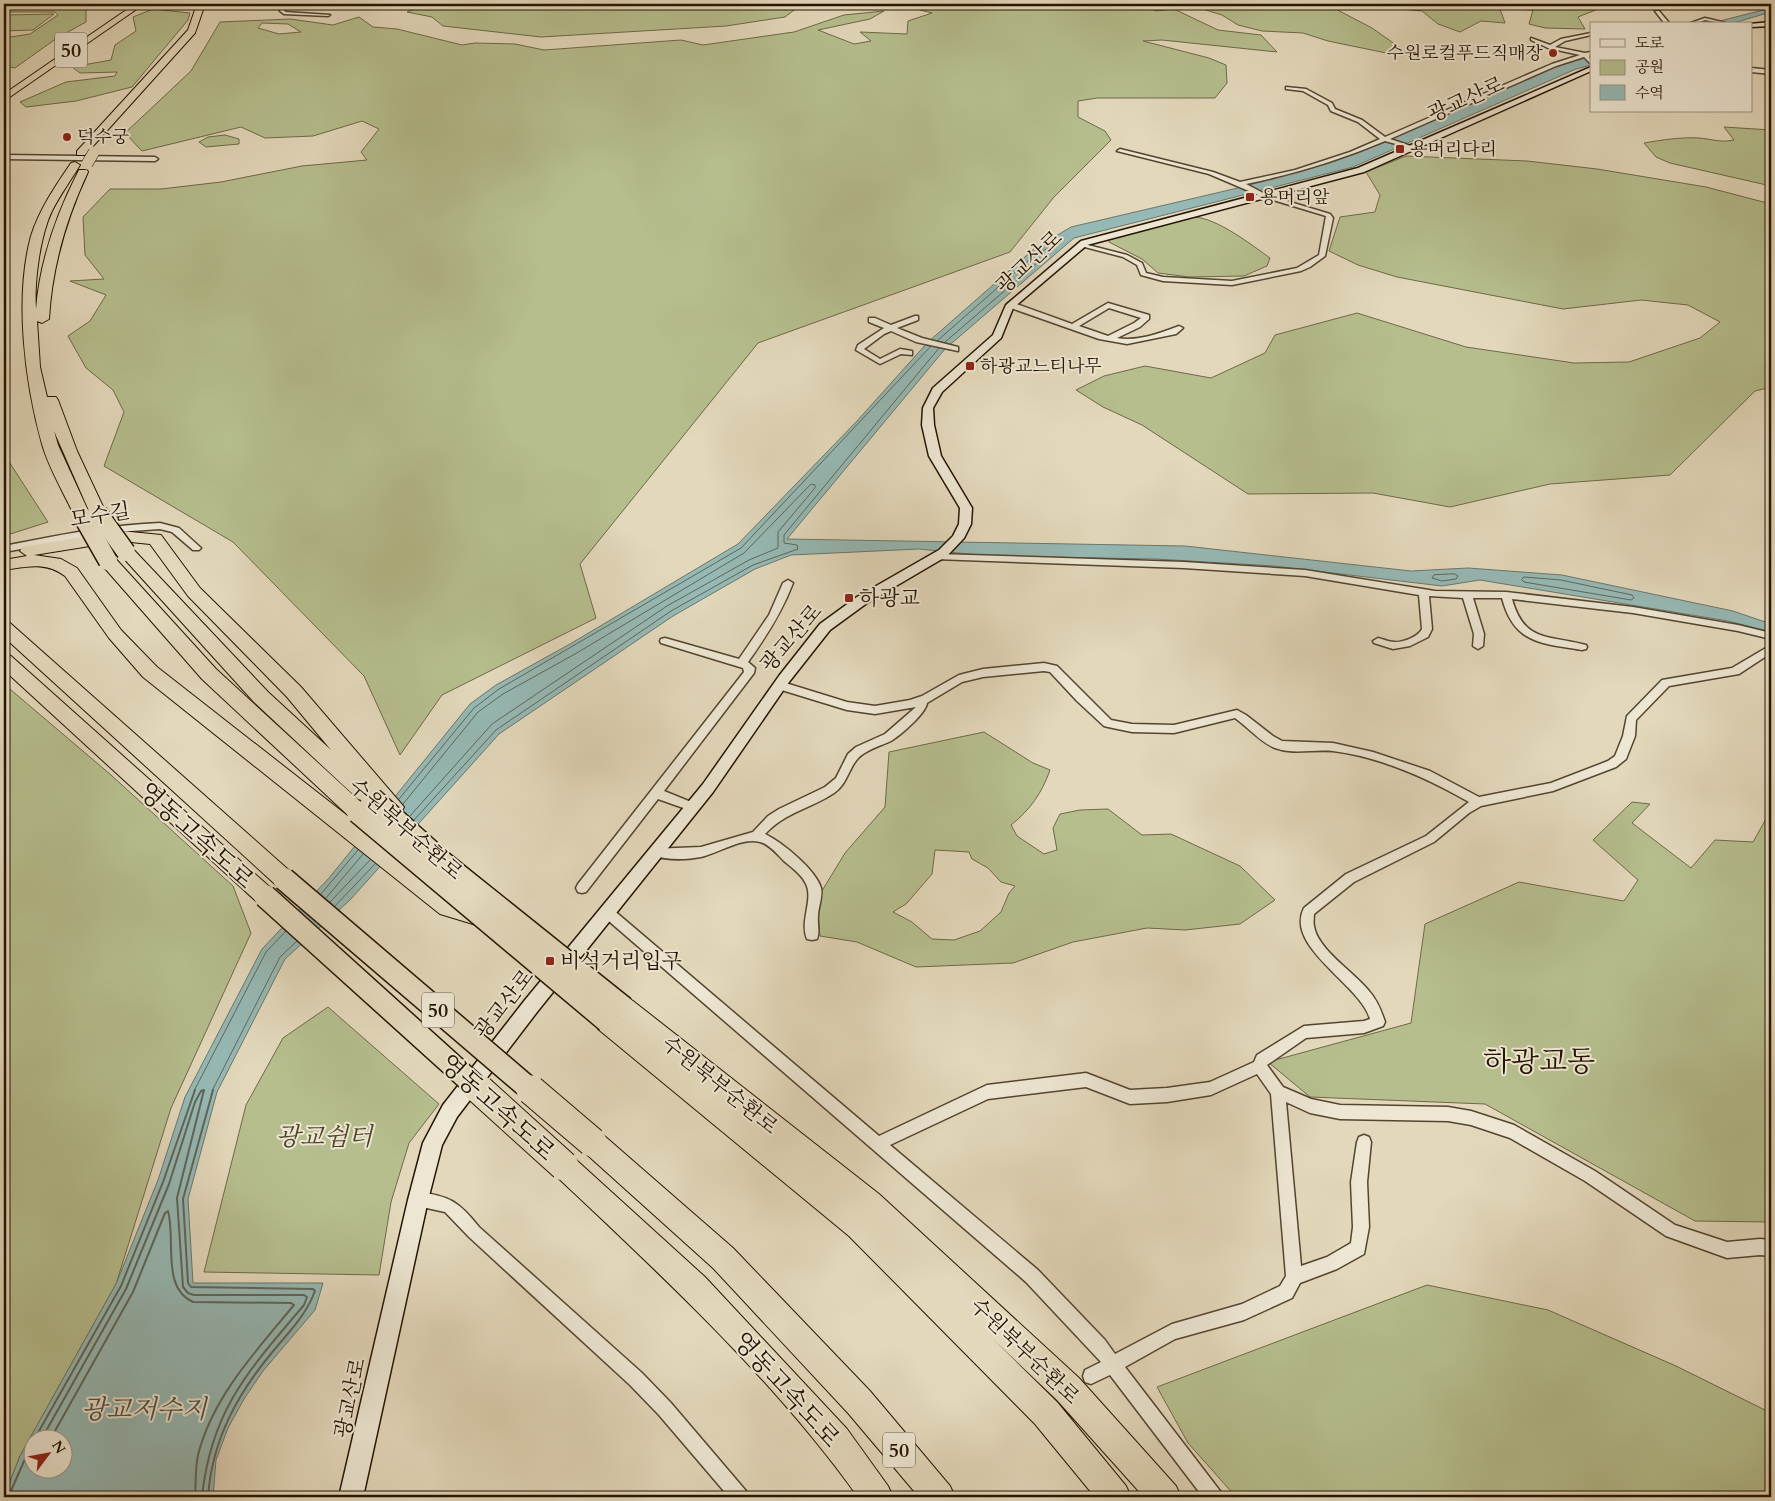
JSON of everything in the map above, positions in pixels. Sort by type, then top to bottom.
[{"type":"highway","name":"50","points":[[4,91],[128,4]]},
{"type":"highway","name":"50","points":[[4,98],[140,4]]},
{"type":"highway","name":"수원북부순환로","points":[[195,30],[201,4]]},
{"type":"highway","name":"수원북부순환로","points":[[208,4],[206,16],[195,30],[84,158],[49,206],[37,237],[30,298],[33,367],[50,445],[90,515],[108,560],[209,674],[363,808],[485,919],[616,1014],[869,1204],[1068,1389],[1165,1497]]},
{"type":"highway","name":"수원북부순환로","points":[[90,515],[363,808],[443,863],[859,1226],[1046,1413],[1114,1497]]},
{"type":"highway","points":[[4,556],[121,536],[156,539],[192,590],[230,630],[274,671],[317,718],[363,808]]},
{"type":"highway","points":[[4,566],[44,560],[56,561],[64,565],[125,645],[150,672],[363,808]]},
{"type":"highway","name":"영동고속도로","points":[[4,627],[284,879],[592,1142],[724,1258],[859,1402],[939,1497]]},
{"type":"highway","name":"영동고속도로","points":[[4,660],[564,1166],[695,1287],[836,1440],[876,1497]]},
{"type":"highway","name":"영동고속도로","points":[[859,1402],[933,1497]]},
{"type":"street","points":[[236,4],[302,4]]},
{"type":"street","points":[[354,4],[373,4]]},
{"type":"street","points":[[281,5],[284,13],[328,15]]},
{"type":"street","points":[[1657,12],[1666,22]]},
{"type":"street","points":[[1700,22],[1711,20],[1718,22]]},
{"type":"street","points":[[1752,25],[1771,24]]},
{"type":"street","points":[[1550,46],[1563,40],[1590,34]]},
{"type":"street","points":[[1533,39],[1550,46],[1588,55]]},
{"type":"street","points":[[1241,185],[1305,168],[1358,150],[1554,65],[1588,55]]},
{"type":"street","name":"광교산로","points":[[352,1497],[418,1200],[433,1143],[450,1112],[531,1006],[692,807],[729,758],[779,685],[825,627],[862,600],[940,555],[958,538],[965,524],[966,508],[936,456],[928,425],[928,408],[932,397],[943,384],[997,336],[1011,305],[1080,244],[1099,237],[1351,174],[1590,69]]},
{"type":"street","points":[[1752,70],[1771,72]]},
{"type":"street","points":[[1288,88],[1304,90],[1330,104],[1334,110],[1360,121],[1384,138],[1410,147]]},
{"type":"street","points":[[1080,244],[1125,256],[1140,264],[1143,274],[1163,279],[1240,282],[1298,270],[1318,260],[1324,252],[1330,218],[1328,215],[1263,195],[1211,173],[1120,151]]},
{"type":"street","points":[[4,157],[155,159]]},
{"type":"street","points":[[1011,305],[1127,342],[1173,332],[1179,328]]},
{"type":"street","points":[[1074,326],[1108,305],[1146,317],[1137,325],[1110,338]]},
{"type":"street","points":[[909,353],[900,352],[880,362],[860,350],[867,341],[890,328],[915,318]]},
{"type":"street","points":[[872,320],[923,340],[952,348]]},
{"type":"street","name":"모수길","points":[[4,549],[130,528],[160,526],[173,528],[196,548]]},
{"type":"street","points":[[940,555],[1184,565],[1306,573],[1424,592],[1506,595],[1633,610],[1738,628],[1771,636]]},
{"type":"street","points":[[741,663],[763,635],[780,607],[788,582]]},
{"type":"street","points":[[1378,641],[1393,646],[1406,644],[1424,635],[1427,629],[1424,592]]},
{"type":"street","points":[[1467,594],[1478,634],[1478,646]]},
{"type":"street","points":[[1506,595],[1509,613],[1519,627],[1528,634],[1542,639],[1582,647]]},
{"type":"street","points":[[582,888],[749,673],[750,668],[741,663],[665,640]]},
{"type":"street","points":[[877,1144],[987,1092],[1086,1080],[1130,1097],[1167,1096],[1211,1088],[1260,1066],[1262,1060],[1304,1032],[1364,1027],[1378,1022],[1378,1014],[1358,988],[1330,963],[1310,934],[1305,920],[1308,912],[1350,878],[1430,839],[1464,810],[1478,802],[1553,787],[1612,764],[1620,759],[1629,736],[1631,719],[1666,683],[1735,671],[1771,648]]},
{"type":"street","points":[[779,685],[847,706],[875,710],[911,704],[922,700],[959,679],[983,673],[1044,667],[1054,669],[1108,723],[1132,728],[1174,729],[1237,714],[1267,738],[1281,746],[1331,747],[1399,762],[1450,785],[1478,802]]},
{"type":"street","points":[[755,837],[778,816],[834,786],[840,781],[852,757],[860,750],[889,737],[921,708],[922,700]]},
{"type":"street","points":[[656,793],[692,807]]},
{"type":"street","points":[[655,852],[676,854],[701,852],[735,839],[755,837],[773,843],[809,877],[815,889],[811,918],[812,935]]},
{"type":"street","points":[[607,912],[1032,1276],[1112,1363],[1214,1497]]},
{"type":"street","points":[[1091,1376],[1172,1332],[1244,1312],[1286,1292],[1294,1277],[1278,1092],[1260,1066]]},
{"type":"street","points":[[1278,1092],[1310,1106],[1340,1112],[1448,1114],[1471,1118],[1514,1132],[1590,1176],[1671,1231],[1727,1250],[1771,1248]]},
{"type":"street","points":[[1294,1277],[1331,1263],[1358,1248],[1361,1228],[1359,1182],[1364,1142]]},
{"type":"street","points":[[418,1200],[445,1202],[453,1207],[474,1232],[636,1379],[666,1409],[740,1497]]},
{"type":"green space","points":[[427,4],[820,4],[798,7],[785,17],[726,26],[541,37],[443,26],[432,17],[407,12]]},
{"type":"green space","points":[[931,4],[1148,4],[1155,11],[1174,9],[1218,30],[1261,35],[1277,52],[1162,40],[1143,41],[1209,58],[1226,65],[1227,83],[1215,98],[1097,98],[1078,101],[1078,117],[1105,131],[1111,140],[1054,197],[1010,252],[758,343],[580,564],[596,618],[442,695],[400,755],[364,676],[233,542],[104,466],[124,412],[113,390],[86,368],[68,336],[90,321],[106,295],[70,281],[104,279],[85,255],[83,217],[110,189],[161,189],[221,182],[302,166],[367,160],[361,152],[379,129],[362,121],[313,136],[265,138],[241,127],[142,151],[125,133],[191,71],[220,22],[290,19],[333,25],[359,17],[373,27],[397,29],[462,45],[475,43],[515,44],[544,50],[681,40],[703,45],[794,32],[844,15],[884,11],[870,19],[818,30],[854,44],[871,41],[860,32],[907,34],[908,21],[932,13],[916,9]],"holes":[[[262,23],[288,24],[301,32],[279,34],[258,28]]]},
{"type":"green space","points":[[1169,4],[1326,4],[1372,28],[1409,54],[1396,55],[1328,41],[1303,33],[1262,31],[1238,25],[1222,15],[1193,6]]},
{"type":"green space","points":[[1388,4],[1608,5],[1578,17],[1585,29],[1545,28],[1529,24],[1533,10],[1500,9],[1505,23],[1481,21],[1460,32],[1438,24],[1422,11],[1399,9]]},
{"type":"green space","points":[[4,6],[86,6],[86,22],[57,38],[15,68],[4,66],[4,38],[30,34],[58,15],[55,12],[4,12]]},
{"type":"green space","points":[[153,9],[190,13],[188,20],[132,87],[76,101],[26,107],[20,102],[66,82],[115,76],[117,72],[80,73],[72,67],[111,60],[115,45],[136,31],[133,17]]},
{"type":"green space","points":[[54,14],[33,30],[4,31],[4,15]]},
{"type":"green space","points":[[1724,127],[1771,130],[1771,186],[1670,163],[1656,157],[1644,143],[1685,138],[1720,141],[1734,140]]},
{"type":"green space","points":[[225,135],[239,139],[239,144],[206,147],[199,142],[208,137]]},
{"type":"green space","points":[[1406,156],[1527,161],[1597,169],[1706,187],[1771,204],[1771,387],[1755,391],[1670,475],[1550,484],[1450,507],[1373,493],[1248,494],[1142,425],[1103,407],[1076,390],[1104,376],[1145,366],[1211,378],[1265,353],[1275,335],[1357,313],[1466,347],[1574,363],[1629,362],[1700,338],[1720,322],[1688,305],[1641,300],[1563,309],[1397,277],[1358,265],[1329,251],[1340,217],[1375,212],[1380,195],[1366,172]]},
{"type":"green space","points":[[1194,217],[1213,222],[1244,240],[1270,258],[1267,266],[1244,276],[1189,277],[1158,273],[1142,259],[1109,242],[1108,238]]},
{"type":"green space","points":[[4,454],[48,522],[4,536]]},
{"type":"green space","points":[[4,684],[111,775],[233,886],[251,933],[171,1108],[116,1284],[36,1428],[22,1428],[22,1452],[4,1497]]},
{"type":"green space","points":[[984,732],[1033,763],[1050,770],[1035,800],[1011,825],[1017,836],[1044,854],[1057,850],[1053,828],[1060,814],[1080,810],[1108,809],[1142,835],[1171,834],[1240,866],[1275,900],[1240,924],[1185,930],[1147,928],[1073,942],[1013,963],[916,967],[857,942],[820,936],[817,899],[845,853],[885,807],[889,752]],"holes":[[[935,850],[969,852],[972,859],[988,868],[1001,882],[1015,886],[1009,893],[1001,912],[980,931],[954,940],[932,939],[912,922],[893,912],[906,904],[932,874]]]},
{"type":"green space","points":[[1632,802],[1650,804],[1632,823],[1691,868],[1715,840],[1753,842],[1771,810],[1771,1222],[1695,1221],[1485,1104],[1310,1097],[1268,1062],[1411,1023],[1425,924],[1519,882],[1624,901],[1638,880],[1593,840]]},
{"type":"green space","name":"광교쉼터","points":[[328,1007],[439,1104],[409,1143],[391,1202],[379,1275],[204,1272],[246,1105],[283,1038]]},
{"type":"green space","points":[[1427,1285],[1548,1310],[1676,1366],[1771,1413],[1771,1497],[1236,1497],[1188,1443],[1157,1387]]},
{"type":"water","points":[[1771,8],[1771,12],[1737,22],[1716,22]]},
{"type":"water","name":"광교저수지","points":[[1590,56],[1590,65],[1576,69],[1353,167],[1074,238],[945,349],[787,539],[1185,546],[1411,571],[1468,568],[1562,575],[1733,611],[1771,624],[1771,632],[1728,621],[1480,580],[1442,586],[1274,566],[1156,559],[988,556],[919,549],[791,555],[755,569],[673,616],[499,734],[350,900],[285,959],[217,1092],[188,1199],[193,1283],[323,1283],[315,1310],[263,1371],[244,1399],[228,1428],[216,1460],[213,1497],[4,1497],[22,1452],[22,1478],[72,1478],[72,1428],[36,1428],[116,1284],[158,1180],[185,1097],[262,949],[329,878],[470,704],[496,685],[570,644],[738,544],[857,421],[928,342],[1034,249],[1071,227],[1242,187],[1335,161],[1380,144],[1560,65]]},
{"type":"place","name":"수원로컬푸드직매장","points":[[1553,53]]},
{"type":"place","name":"덕수궁","points":[[67,137]]},
{"type":"place","name":"용머리다리","points":[[1400,149]]},
{"type":"place","name":"용머리앞","points":[[1250,197]]},
{"type":"place","name":"하광교느티나무","points":[[970,366]]},
{"type":"place","name":"하광교","points":[[849,598]]},
{"type":"place","name":"비석거리입구","points":[[550,961]]},
{"type":"district","name":"하광교동","points":[[1539,1061]]}]
